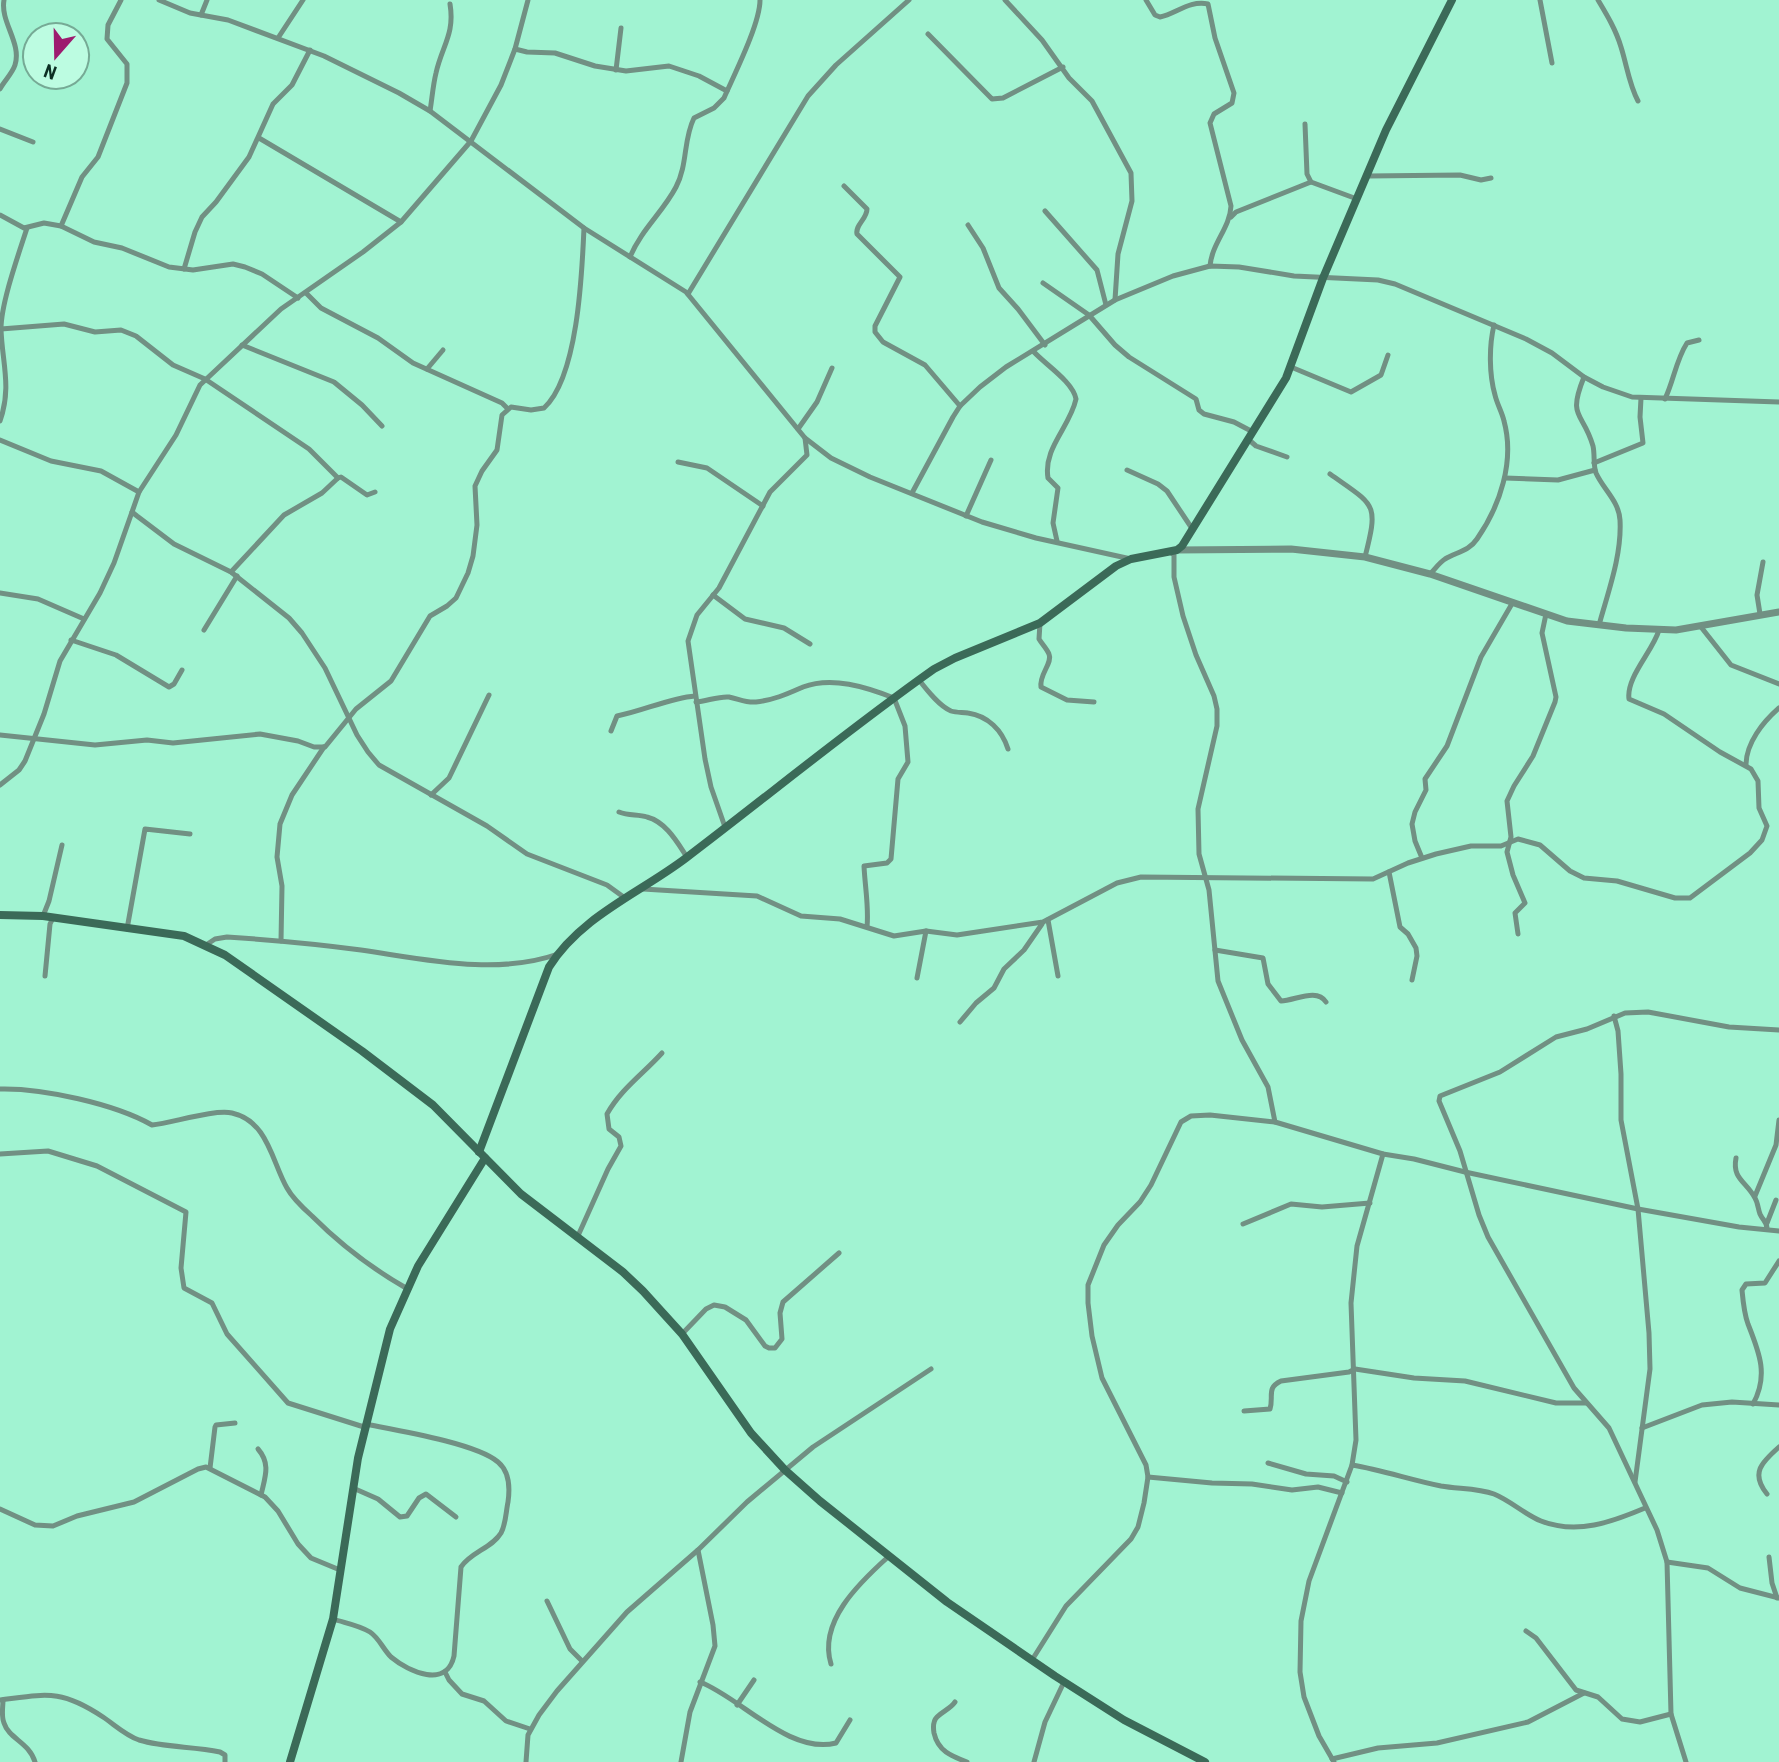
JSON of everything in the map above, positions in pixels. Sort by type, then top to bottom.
[{"type":"main road","points":[[290,1762],[333,1619],[364,1425],[390,1329],[406,1288],[482,1155],[541,988],[558,954],[605,911],[643,889],[687,857],[814,756],[919,680],[955,658],[1040,623],[1116,566],[1131,559],[1182,546],[1292,367],[1323,278],[1357,198],[1391,121],[1452,0]]},
{"type":"main road","points":[[0,915],[43,916],[184,936],[206,945],[225,955],[403,1080],[433,1105],[529,1201],[624,1272],[661,1309],[682,1334],[744,1424],[785,1470],[947,1602],[1124,1720],[1205,1762]]},
{"type":"street","points":[[0,89],[16,62],[3,13],[4,0]]},
{"type":"street","points":[[61,226],[82,177],[98,157],[127,83],[127,64],[107,39],[108,25],[121,0]]},
{"type":"street","points":[[159,0],[176,8],[228,20],[310,51],[363,74],[430,111],[584,228],[688,294],[805,438],[841,463],[966,516],[1035,538],[1131,559]]},
{"type":"street","points":[[201,15],[207,0]]},
{"type":"street","points":[[278,38],[303,0]]},
{"type":"street","points":[[0,785],[19,770],[35,738],[60,661],[114,563],[139,492],[176,435],[197,390],[205,379],[281,309],[401,222],[471,141],[516,49],[528,0]]},
{"type":"street","points":[[630,257],[645,229],[677,186],[685,164],[686,140],[694,118],[724,98],[755,24],[760,0]]},
{"type":"street","points":[[688,294],[808,96],[836,65],[909,0]]},
{"type":"street","points":[[1005,0],[1042,40],[1069,78],[1092,101],[1131,173],[1132,201],[1118,254],[1115,300]]},
{"type":"street","points":[[1146,0],[1155,15],[1160,17],[1191,2],[1208,4],[1215,38],[1234,93],[1231,103],[1214,114],[1210,123],[1231,206],[1229,219]]},
{"type":"street","points":[[1540,0],[1552,63]]},
{"type":"street","points":[[1598,0],[1613,26],[1630,86],[1638,102]]},
{"type":"street","points":[[430,111],[436,71],[449,41],[450,4]]},
{"type":"street","points":[[616,69],[621,28]]},
{"type":"street","points":[[928,34],[992,99],[1003,98],[1063,67]]},
{"type":"street","points":[[516,49],[555,53],[616,69],[638,71],[659,65],[669,66],[699,76],[727,91]]},
{"type":"street","points":[[184,269],[198,224],[236,177],[259,138],[273,104],[292,85],[310,51]]},
{"type":"street","points":[[1305,124],[1307,174],[1311,182]]},
{"type":"street","points":[[0,129],[33,142]]},
{"type":"street","points":[[259,138],[401,222]]},
{"type":"street","points":[[1368,176],[1460,175],[1481,180],[1491,178]]},
{"type":"street","points":[[1210,266],[1213,249],[1229,219],[1236,212],[1311,182],[1357,198]]},
{"type":"street","points":[[844,186],[867,209],[867,214],[856,229],[857,234],[900,277],[875,332],[883,342],[925,365],[960,406]]},
{"type":"street","points":[[1045,211],[1097,270],[1106,305]]},
{"type":"street","points":[[0,215],[27,228],[44,222],[61,226],[94,242],[122,248],[169,267],[205,270],[233,264],[246,267],[262,274],[298,298]]},
{"type":"street","points":[[968,225],[983,248],[999,288],[1045,345]]},
{"type":"street","points":[[0,421],[7,374],[1,329],[27,228]]},
{"type":"street","points":[[281,941],[282,886],[277,856],[280,824],[292,794],[356,709],[391,681],[430,615],[453,602],[468,573],[477,526],[475,486],[497,450],[502,415],[507,408],[514,407],[538,410],[551,401],[556,392],[569,352],[581,287],[584,228]]},
{"type":"street","points":[[912,493],[960,406],[994,375],[1115,300],[1173,276],[1210,266],[1239,267],[1294,276],[1378,280],[1395,284],[1540,346],[1603,387],[1641,398],[1779,402]]},
{"type":"street","points":[[1043,283],[1089,315],[1129,357],[1196,398],[1199,410],[1204,414],[1234,422],[1250,436],[1255,446],[1287,457]]},
{"type":"street","points":[[306,293],[321,308],[378,338],[427,369],[502,403],[507,408]]},
{"type":"street","points":[[1,329],[64,324],[95,332],[121,330],[136,336],[173,365],[205,379],[309,449],[338,478],[341,477],[367,495],[375,492]]},
{"type":"street","points":[[1430,575],[1446,559],[1465,551],[1476,542],[1491,516],[1505,478],[1505,422],[1496,400],[1492,379],[1490,344],[1494,325]]},
{"type":"street","points":[[1665,399],[1673,383],[1679,356],[1687,343],[1699,340]]},
{"type":"street","points":[[242,345],[334,382],[382,426]]},
{"type":"street","points":[[427,369],[443,350]]},
{"type":"street","points":[[1034,352],[1068,382],[1076,399],[1047,465],[1048,478],[1058,488],[1052,523],[1057,541]]},
{"type":"street","points":[[1292,367],[1351,392],[1381,375],[1388,355]]},
{"type":"street","points":[[798,429],[817,402],[832,368]]},
{"type":"street","points":[[1584,377],[1579,389],[1576,415],[1589,437],[1595,466],[1618,508],[1620,519],[1614,572],[1599,625]]},
{"type":"street","points":[[1505,478],[1558,480],[1643,443],[1641,398]]},
{"type":"street","points":[[725,827],[711,787],[688,641],[696,615],[713,595],[774,486],[807,455],[805,438]]},
{"type":"street","points":[[0,440],[51,461],[101,471],[139,492]]},
{"type":"street","points":[[966,516],[991,460]]},
{"type":"street","points":[[678,462],[707,468],[762,506]]},
{"type":"street","points":[[1126,470],[1158,484],[1167,491],[1193,530]]},
{"type":"street","points":[[1330,474],[1360,496],[1374,515],[1365,557]]},
{"type":"street","points":[[231,572],[284,515],[322,493],[338,478]]},
{"type":"street","points":[[132,512],[174,544],[231,572],[275,605],[302,633],[334,683],[349,720],[376,762],[487,826],[527,855],[607,884],[625,898]]},
{"type":"street","points":[[1275,1122],[1268,1087],[1242,1040],[1218,981],[1206,878],[1199,854],[1198,809],[1217,726],[1217,709],[1183,616],[1174,577],[1173,550],[1291,549],[1365,557],[1430,575],[1567,621],[1599,625],[1660,630],[1701,627],[1779,612]]},
{"type":"street","points":[[1760,614],[1757,595],[1763,562]]},
{"type":"street","points":[[204,630],[237,576]]},
{"type":"street","points":[[0,593],[38,599],[84,619]]},
{"type":"street","points":[[713,595],[745,618],[784,628],[810,644]]},
{"type":"street","points":[[1422,858],[1412,824],[1426,790],[1424,781],[1447,746],[1477,665],[1513,602]]},
{"type":"street","points":[[1518,934],[1514,912],[1525,902],[1513,875],[1507,852],[1510,842],[1507,808],[1509,795],[1533,756],[1555,702],[1542,633],[1546,614]]},
{"type":"street","points":[[1040,623],[1039,639],[1050,659],[1041,677],[1041,687],[1067,700],[1094,702]]},
{"type":"street","points":[[1701,627],[1731,665],[1779,684]]},
{"type":"street","points":[[643,889],[757,896],[801,916],[840,919],[894,936],[926,931],[966,934],[1046,921],[1117,883],[1140,877],[1373,879],[1422,858],[1471,846],[1501,846],[1518,839],[1540,845],[1570,871],[1584,878],[1617,881],[1675,898],[1690,898],[1750,853],[1762,840],[1767,826],[1759,808],[1756,775],[1746,765],[1664,714],[1629,699],[1628,693],[1642,661],[1660,630]]},
{"type":"street","points":[[71,640],[116,655],[169,687],[173,686],[182,670]]},
{"type":"street","points":[[919,680],[949,710],[978,715],[989,721],[1008,748]]},
{"type":"street","points":[[611,731],[617,716],[667,704],[680,697],[723,697],[756,702],[786,696],[804,687],[831,682],[873,690],[894,698],[905,726],[908,762],[898,779],[891,859],[887,863],[864,866],[864,889],[869,910],[867,928]]},
{"type":"street","points":[[431,794],[449,778],[489,695]]},
{"type":"street","points":[[1746,765],[1746,757],[1760,729],[1779,708]]},
{"type":"street","points":[[0,735],[95,745],[147,740],[173,743],[260,734],[314,747],[325,747]]},
{"type":"street","points":[[1738,762],[1746,757]]},
{"type":"street","points":[[619,812],[659,822],[687,857]]},
{"type":"street","points":[[127,929],[144,830],[148,828],[190,834]]},
{"type":"street","points":[[43,916],[62,845]]},
{"type":"street","points":[[1389,872],[1400,927],[1408,934],[1416,948],[1412,980]]},
{"type":"street","points":[[45,976],[53,918]]},
{"type":"street","points":[[1046,921],[1058,976]]},
{"type":"street","points":[[960,1022],[975,1003],[994,988],[1004,969],[1024,950],[1046,921]]},
{"type":"street","points":[[917,978],[926,931]]},
{"type":"street","points":[[206,945],[215,939],[228,937],[460,963],[535,961],[558,954]]},
{"type":"street","points":[[1215,950],[1263,958],[1268,984],[1278,999],[1295,1000],[1316,994],[1322,996],[1326,1003]]},
{"type":"street","points":[[1686,1762],[1671,1714],[1667,1562],[1657,1530],[1609,1428],[1574,1388],[1488,1237],[1460,1152],[1440,1104],[1440,1096],[1500,1072],[1556,1037],[1587,1029],[1614,1016],[1648,1012],[1729,1027],[1779,1031]]},
{"type":"street","points":[[1614,1016],[1618,1031],[1621,1074],[1621,1120],[1624,1147],[1638,1209],[1649,1333],[1650,1369],[1634,1485]]},
{"type":"street","points":[[577,1238],[621,1146],[619,1137],[609,1129],[607,1114],[633,1080],[662,1054]]},
{"type":"street","points":[[0,1089],[54,1093],[134,1115],[152,1125],[220,1112],[243,1117],[268,1142],[295,1199],[342,1245],[406,1288]]},
{"type":"street","points":[[1032,1660],[1066,1606],[1131,1539],[1138,1527],[1148,1477],[1146,1465],[1102,1378],[1092,1336],[1088,1285],[1104,1245],[1152,1185],[1181,1122],[1191,1116],[1210,1115],[1275,1122],[1383,1154],[1414,1158],[1465,1172],[1638,1209],[1739,1227],[1767,1226],[1779,1231]]},
{"type":"street","points":[[1755,1196],[1776,1145],[1779,1120]]},
{"type":"street","points":[[0,1154],[48,1151],[97,1166],[186,1212],[181,1268],[184,1288],[212,1303],[227,1334],[288,1403],[364,1425],[464,1447],[488,1456],[505,1469],[509,1492],[504,1526],[496,1539],[468,1558],[461,1567],[454,1656],[452,1664],[445,1672],[434,1675],[411,1669],[390,1656],[373,1634],[333,1619]]},
{"type":"street","points":[[1383,1154],[1357,1246],[1351,1303],[1356,1440],[1347,1482],[1309,1581],[1301,1621],[1300,1644],[1300,1672],[1304,1697],[1319,1736],[1333,1760],[1378,1748],[1437,1743],[1528,1722],[1584,1693]]},
{"type":"street","points":[[1736,1158],[1736,1174],[1755,1196],[1760,1215],[1767,1226]]},
{"type":"street","points":[[1767,1226],[1776,1200]]},
{"type":"street","points":[[1243,1224],[1291,1204],[1322,1207],[1370,1203]]},
{"type":"street","points":[[682,1334],[706,1309],[714,1306],[725,1307],[746,1320],[765,1346],[775,1348],[782,1339],[780,1313],[783,1302],[839,1253]]},
{"type":"street","points":[[1753,1404],[1763,1374],[1758,1349],[1747,1322],[1742,1290],[1746,1284],[1765,1283],[1779,1261]]},
{"type":"street","points":[[526,1762],[530,1728],[556,1691],[627,1612],[698,1550],[747,1502],[813,1447],[931,1369]]},
{"type":"street","points":[[1244,1411],[1270,1409],[1270,1391],[1281,1381],[1349,1372],[1354,1369],[1391,1376],[1465,1381],[1556,1403],[1586,1403]]},
{"type":"street","points":[[1642,1427],[1702,1405],[1731,1402],[1779,1405]]},
{"type":"street","points":[[210,1468],[216,1425],[235,1423]]},
{"type":"street","points":[[1767,1494],[1759,1484],[1758,1475],[1764,1461],[1779,1447]]},
{"type":"street","points":[[258,1449],[267,1461],[261,1495]]},
{"type":"street","points":[[1268,1463],[1306,1474],[1334,1476],[1347,1482]]},
{"type":"street","points":[[1352,1465],[1425,1483],[1493,1494],[1541,1521],[1564,1527],[1609,1523],[1645,1508]]},
{"type":"street","points":[[0,1509],[35,1525],[53,1525],[77,1516],[134,1502],[198,1469],[210,1468],[272,1502],[298,1544],[311,1558],[340,1570]]},
{"type":"street","points":[[1148,1477],[1252,1484],[1292,1490],[1318,1487],[1342,1493]]},
{"type":"street","points":[[353,1488],[378,1499],[400,1517],[407,1516],[419,1498],[426,1494],[456,1517]]},
{"type":"street","points":[[681,1762],[688,1720],[716,1639],[698,1550]]},
{"type":"street","points":[[831,1664],[827,1647],[832,1622],[867,1575],[888,1556]]},
{"type":"street","points":[[1769,1557],[1772,1583],[1778,1599]]},
{"type":"street","points":[[1667,1562],[1709,1568],[1740,1588],[1778,1599]]},
{"type":"street","points":[[547,1601],[570,1649],[583,1661]]},
{"type":"street","points":[[1526,1631],[1550,1654],[1570,1684],[1584,1693],[1598,1697],[1622,1719],[1631,1722],[1652,1720],[1671,1714]]},
{"type":"street","points":[[445,1672],[462,1694],[484,1702],[506,1721],[530,1728]]},
{"type":"street","points":[[737,1705],[754,1680]]},
{"type":"street","points":[[700,1682],[712,1687],[765,1724],[820,1744],[836,1743],[850,1720]]},
{"type":"street","points":[[1034,1762],[1045,1722],[1064,1682]]},
{"type":"street","points":[[35,1762],[25,1744],[5,1726],[1,1700],[40,1694],[59,1695],[80,1703],[136,1739],[165,1746],[220,1752],[225,1755],[225,1762]]},
{"type":"street","points":[[955,1702],[937,1717],[933,1727],[934,1734],[941,1749],[967,1762]]}]
